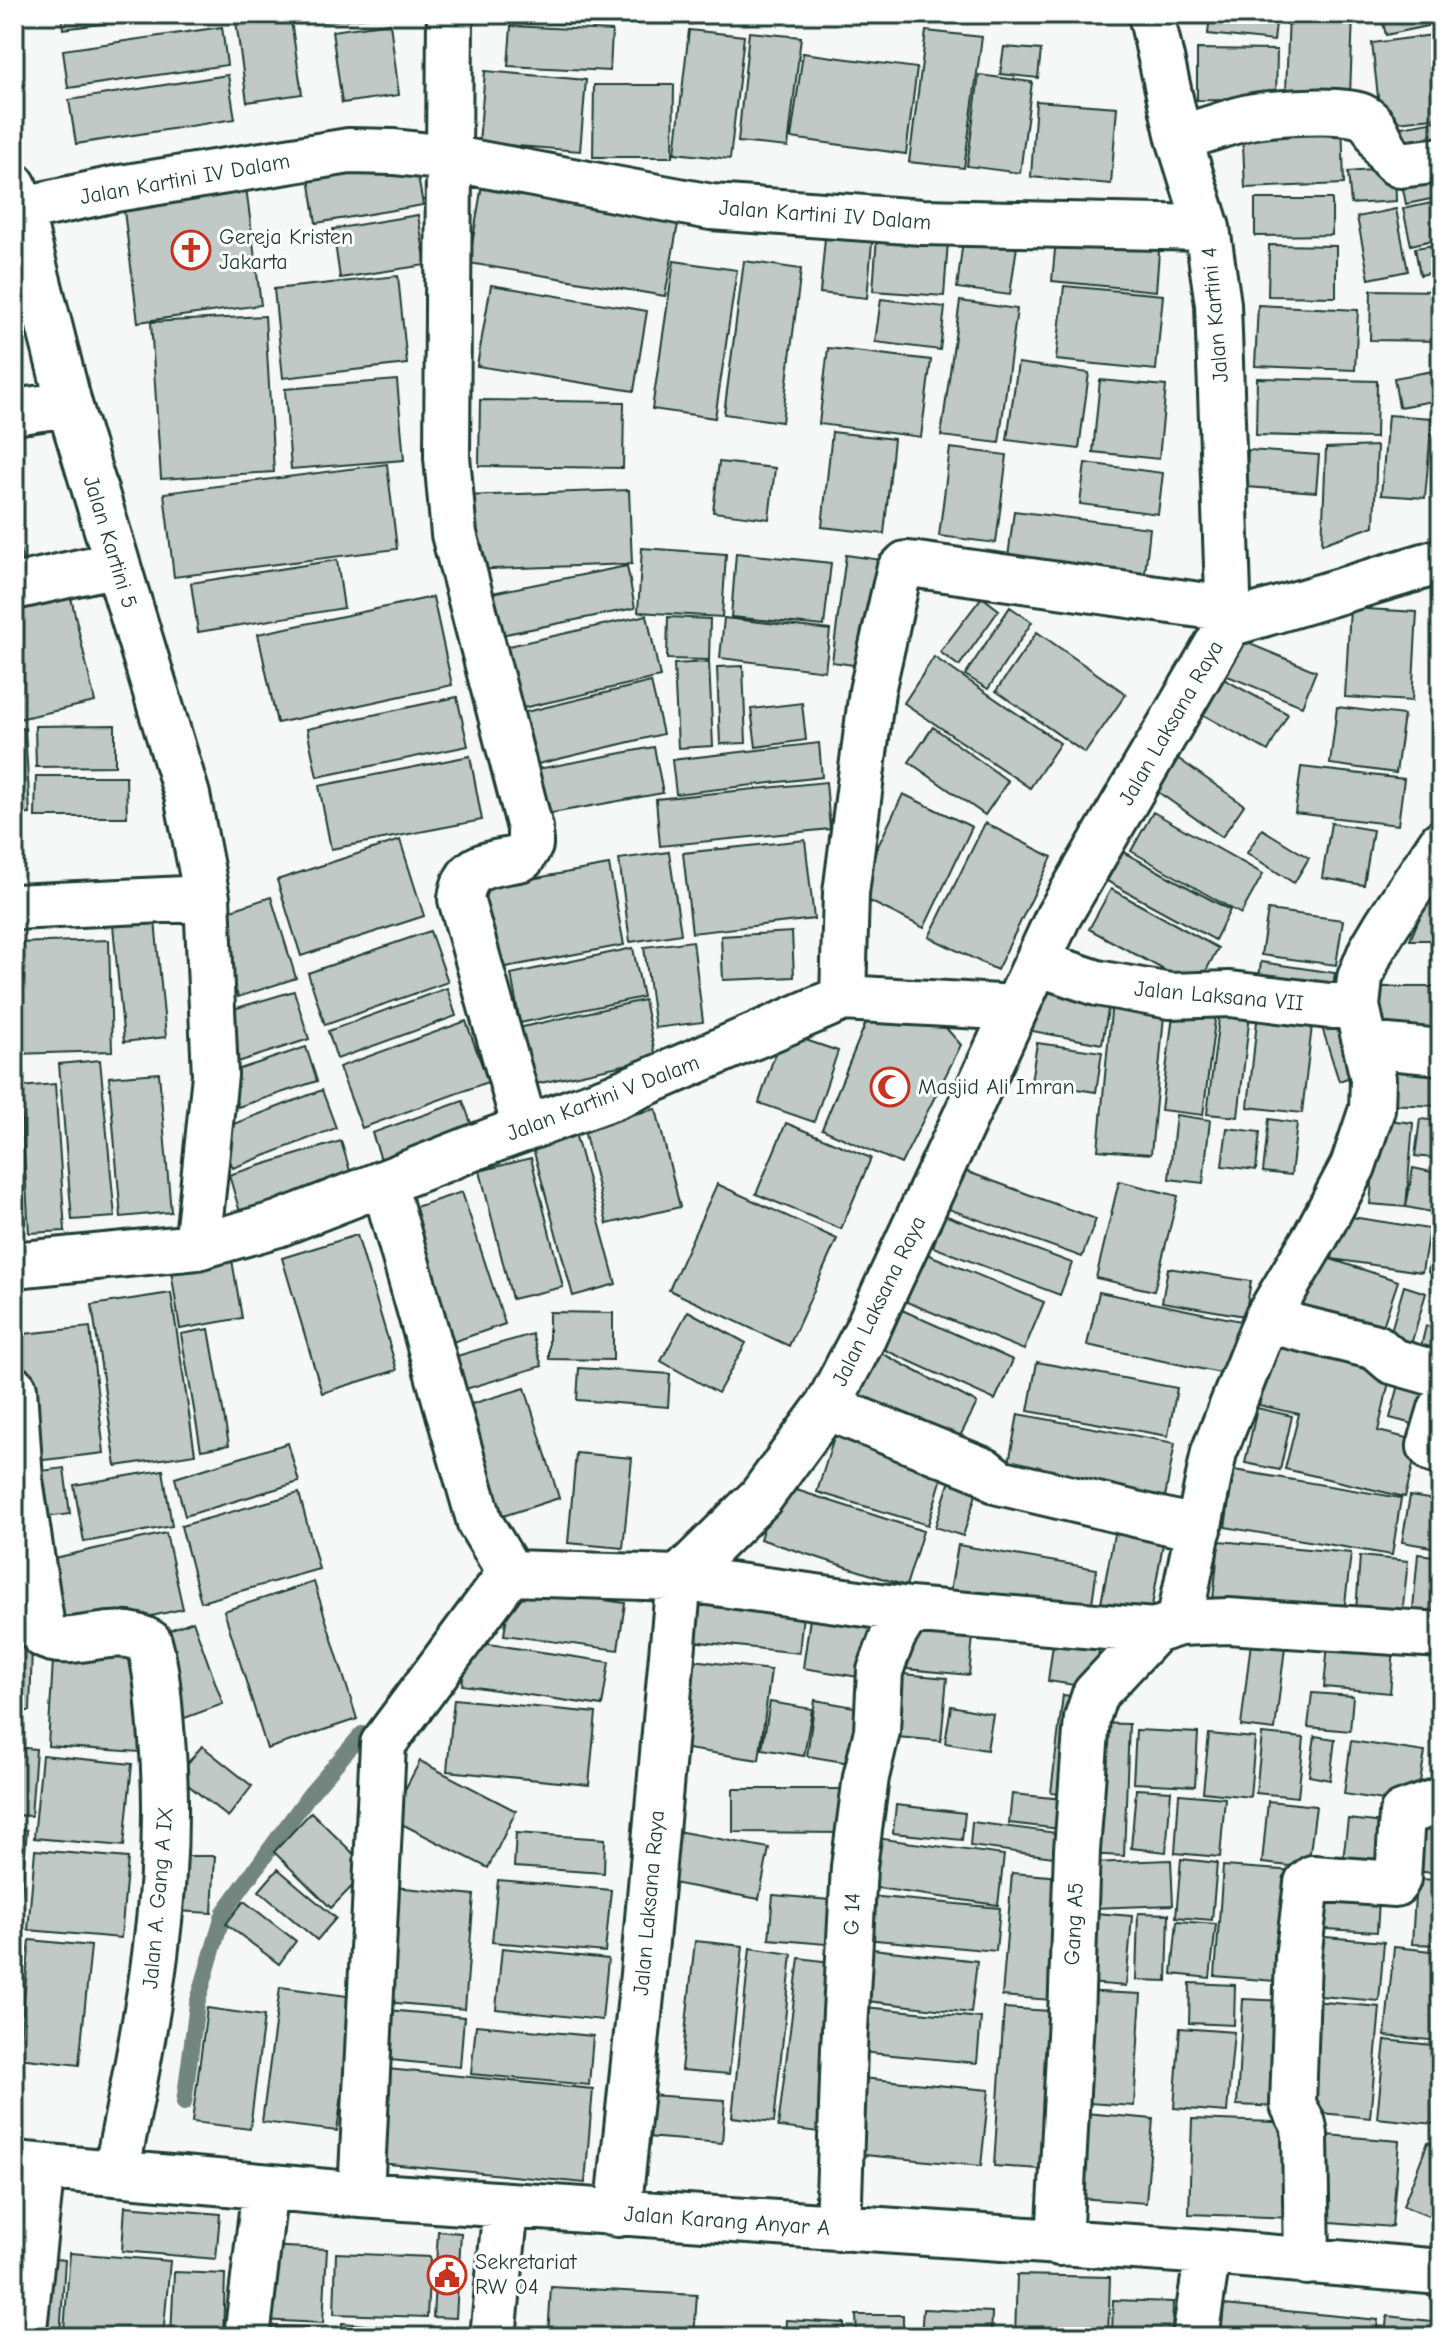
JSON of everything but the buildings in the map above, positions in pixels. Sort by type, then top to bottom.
[{"type":"street","points":[[450,14],[447,457],[454,534],[530,828],[530,845],[522,858],[474,870],[463,882],[461,899],[525,1128]]},
{"type":"street","name":"Jalan Kartini 4","points":[[1151,14],[1179,138],[1207,228],[1218,304],[1228,617]]},
{"type":"street","points":[[1179,138],[1248,118],[1315,112],[1348,113],[1362,116],[1371,124],[1387,155],[1400,165],[1441,160]]},
{"type":"street","name":"Jalan Kartini IV Dalam","points":[[16,198],[115,189],[349,151],[394,152],[448,158],[711,207],[922,222],[1207,228]]},
{"type":"street","name":"Jalan Kartini 5","points":[[16,198],[69,404],[187,795],[207,898]]},
{"type":"street","points":[[14,412],[69,404]]},
{"type":"street","name":"Jalan Laksana Raya","points":[[618,2214],[679,1578],[760,1498],[827,1407],[864,1336],[1058,917],[1228,617],[1441,561]]},
{"type":"street","points":[[14,587],[116,564]]},
{"type":"street","points":[[843,998],[846,893],[872,691],[899,571],[906,564],[1228,617]]},
{"type":"street","points":[[1167,1627],[1199,1529],[1214,1452],[1266,1320],[1353,1166],[1372,1109],[1373,1079],[1361,1026],[1360,978],[1371,951],[1441,843]]},
{"type":"street","points":[[14,907],[207,898],[215,1075],[197,1247]]},
{"type":"street","name":"Jalan Laksana VII","points":[[1037,963],[1097,983],[1170,996],[1230,994],[1329,1006],[1361,1026],[1441,1052]]},
{"type":"street","name":"Jalan Kartini V Dalam","points":[[14,1265],[197,1247],[278,1224],[613,1097],[843,998],[1016,1008]]},
{"type":"street","points":[[384,1183],[480,1523],[510,1573]]},
{"type":"street","points":[[1266,1320],[1376,1347],[1392,1361],[1441,1375]]},
{"type":"street","name":"Jalan A. Gang A IX","points":[[14,1389],[20,1480],[43,1635],[57,1640],[128,1633],[140,1636],[149,1642],[157,1670],[166,1780],[165,1863],[150,1997],[116,2173]]},
{"type":"street","points":[[827,1407],[985,1471],[999,1482],[1199,1529]]},
{"type":"street","points":[[1441,1409],[1430,1446],[1441,1453]]},
{"type":"street","points":[[510,1573],[679,1578],[909,1610],[1167,1627],[1228,1621],[1441,1635]]},
{"type":"street","points":[[361,2195],[383,1744],[510,1573]]},
{"type":"street","name":"G 14","points":[[838,2228],[854,1867],[866,1777],[877,1731],[880,1671],[893,1636],[909,1610]]},
{"type":"street","name":"Gang A5","points":[[1059,2243],[1077,1850],[1087,1718],[1095,1694],[1167,1627]]},
{"type":"street","points":[[1307,2262],[1305,2135],[1293,2105],[1298,1958],[1307,1883],[1313,1878],[1395,1884],[1398,1879],[1402,1814],[1441,1800]]},
{"type":"street","points":[[23,2337],[28,2166]]},
{"type":"street","name":"Jalan Karang Anyar A","points":[[28,2166],[506,2206],[1208,2252],[1441,2272]]},
{"type":"street","points":[[247,2337],[265,2187]]},
{"type":"street","points":[[493,2337],[506,2206]]},
{"type":"street","points":[[1195,2337],[1208,2252]]},
{"type":"waterway","points":[[184,2103],[197,2004],[224,1912],[310,1794],[362,1734]]},
{"type":"place","name":"Gereja Kristen Jakarta","points":[[191,250]]},
{"type":"place","name":"Masjid Ali Imran","points":[[890,1087]]},
{"type":"place","name":"Sekretariat RW 04","points":[[447,2275]]}]
